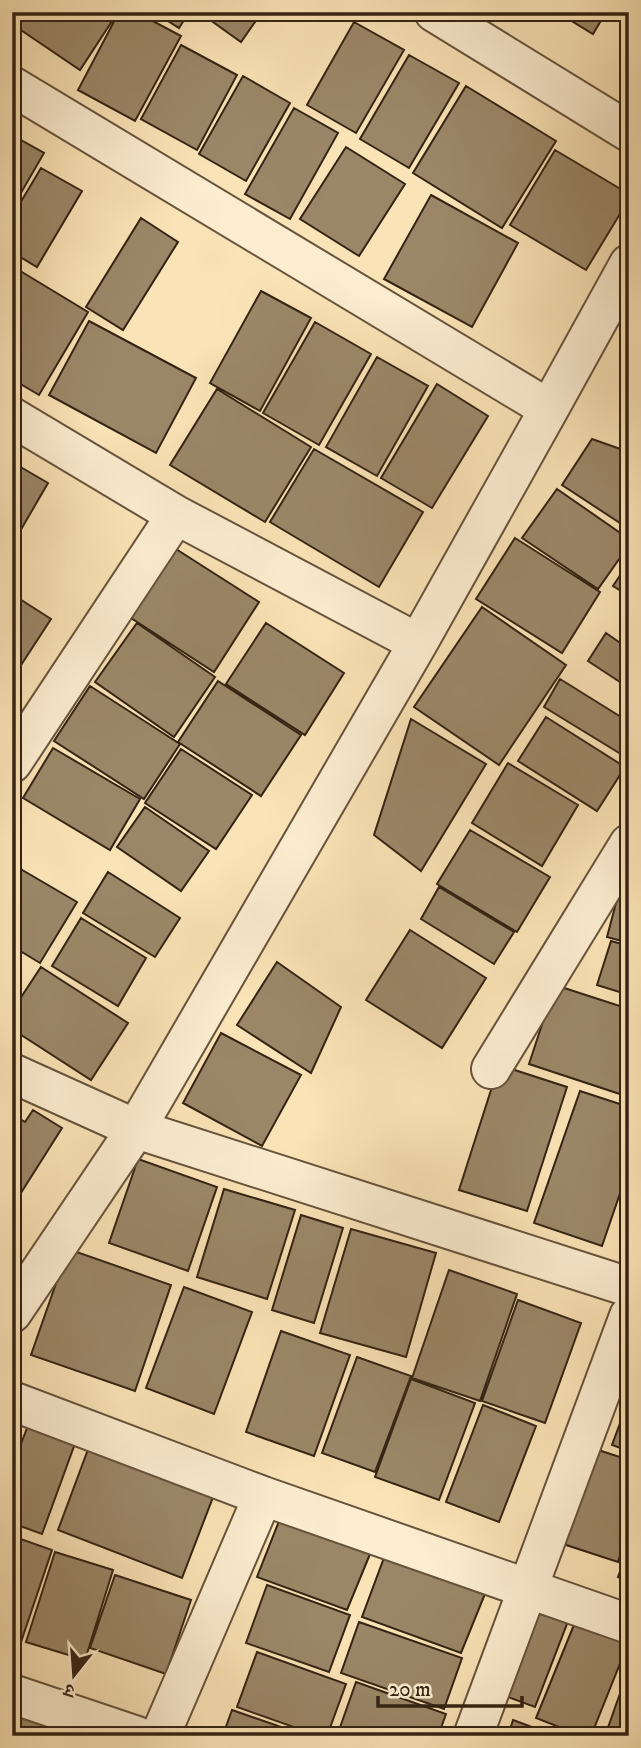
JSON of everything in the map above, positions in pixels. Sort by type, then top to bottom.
[{"type":"street","points":[[434,12],[629,132]]},
{"type":"street","points":[[12,86],[549,409]]},
{"type":"street","points":[[12,1313],[136,1129],[418,643],[629,264]]},
{"type":"street","points":[[12,416],[176,515],[418,643]]},
{"type":"street","points":[[12,762],[176,515]]},
{"type":"street","points":[[491,1069],[629,844]]},
{"type":"street","points":[[12,1073],[136,1129],[629,1287]]},
{"type":"street","points":[[473,1736],[629,1316]]},
{"type":"street","points":[[12,1401],[263,1496],[629,1624]]},
{"type":"street","points":[[160,1736],[263,1496]]},
{"type":"street","points":[[12,1694],[137,1736]]},
{"type":"building","points":[[12,12],[118,12],[80,70],[12,24]]},
{"type":"building","points":[[119,12],[136,12],[181,36],[135,121],[78,90]]},
{"type":"building","points":[[154,12],[189,12],[179,28]]},
{"type":"building","points":[[199,12],[262,12],[241,42]]},
{"type":"building","points":[[557,12],[606,12],[593,34]]},
{"type":"building","points":[[354,22],[404,50],[356,133],[307,105]]},
{"type":"building","points":[[181,45],[237,75],[197,150],[141,119]]},
{"type":"building","points":[[409,55],[459,83],[409,168],[360,139]]},
{"type":"building","points":[[243,76],[290,103],[246,181],[199,154]]},
{"type":"building","points":[[466,86],[556,141],[502,228],[413,173]]},
{"type":"building","points":[[294,108],[338,133],[290,219],[245,194]]},
{"type":"building","points":[[12,135],[44,153],[14,205],[12,204]]},
{"type":"building","points":[[346,147],[405,184],[359,256],[300,219]]},
{"type":"building","points":[[555,150],[629,194],[629,199],[586,270],[510,225]]},
{"type":"building","points":[[41,168],[82,191],[37,267],[12,252],[12,208],[16,210]]},
{"type":"building","points":[[431,195],[518,243],[472,327],[384,279]]},
{"type":"building","points":[[141,218],[178,242],[123,330],[86,307]]},
{"type":"building","points":[[12,266],[88,312],[39,395],[12,379]]},
{"type":"building","points":[[261,291],[311,318],[260,411],[210,383]]},
{"type":"building","points":[[89,321],[196,378],[156,453],[49,395]]},
{"type":"building","points":[[315,322],[371,354],[319,445],[263,413]]},
{"type":"building","points":[[377,357],[428,386],[377,476],[326,447]]},
{"type":"building","points":[[437,384],[488,416],[432,508],[381,478]]},
{"type":"building","points":[[217,389],[311,447],[265,522],[170,465]]},
{"type":"building","points":[[592,439],[629,452],[629,529],[562,485]]},
{"type":"building","points":[[314,449],[423,512],[379,587],[270,522]]},
{"type":"building","points":[[12,462],[48,483],[12,545]]},
{"type":"building","points":[[557,489],[629,539],[629,545],[598,589],[522,538]]},
{"type":"building","points":[[515,538],[600,592],[562,653],[476,599]]},
{"type":"building","points":[[176,549],[259,602],[214,672],[131,618]]},
{"type":"building","points":[[629,562],[629,596],[613,586]]},
{"type":"building","points":[[12,594],[51,619],[12,679]]},
{"type":"building","points":[[482,607],[566,665],[499,765],[414,707]]},
{"type":"building","points":[[137,623],[215,677],[174,737],[95,682]]},
{"type":"building","points":[[266,623],[344,673],[305,735],[226,684]]},
{"type":"building","points":[[606,633],[629,649],[629,688],[588,661]]},
{"type":"building","points":[[560,679],[629,722],[629,759],[544,707]]},
{"type":"building","points":[[218,681],[301,735],[261,796],[178,742]]},
{"type":"building","points":[[90,686],[180,744],[144,799],[54,741]]},
{"type":"building","points":[[546,717],[625,767],[597,811],[518,761]]},
{"type":"building","points":[[411,719],[486,764],[421,871],[374,835]]},
{"type":"building","points":[[53,748],[140,799],[110,850],[23,798]]},
{"type":"building","points":[[181,749],[252,795],[216,849],[145,803]]},
{"type":"building","points":[[508,763],[578,805],[542,866],[472,823]]},
{"type":"building","points":[[145,807],[209,851],[181,891],[117,847]]},
{"type":"building","points":[[470,830],[550,877],[517,932],[437,884]]},
{"type":"building","points":[[12,864],[77,902],[40,963],[12,946]]},
{"type":"building","points":[[626,865],[629,865],[629,943],[607,937]]},
{"type":"building","points":[[108,872],[180,918],[155,957],[83,913]]},
{"type":"building","points":[[439,887],[514,932],[494,964],[421,919]]},
{"type":"building","points":[[81,918],[146,958],[118,1006],[52,966]]},
{"type":"building","points":[[410,930],[486,978],[442,1048],[366,1000]]},
{"type":"building","points":[[611,941],[629,946],[629,995],[597,985]]},
{"type":"building","points":[[277,962],[341,1007],[311,1073],[237,1025]]},
{"type":"building","points":[[41,967],[128,1023],[91,1080],[12,1029],[12,1011]]},
{"type":"building","points":[[555,985],[629,1009],[629,1097],[529,1064]]},
{"type":"building","points":[[221,1033],[301,1075],[262,1146],[183,1103]]},
{"type":"building","points":[[499,1065],[567,1087],[527,1211],[459,1190]]},
{"type":"building","points":[[580,1091],[629,1107],[629,1167],[602,1246],[534,1223]]},
{"type":"building","points":[[33,1110],[62,1128],[12,1207],[12,1114],[25,1122]]},
{"type":"building","points":[[138,1159],[217,1187],[188,1271],[109,1243]]},
{"type":"building","points":[[224,1189],[295,1210],[267,1299],[197,1277]]},
{"type":"building","points":[[301,1215],[343,1228],[314,1323],[272,1310]]},
{"type":"building","points":[[351,1229],[436,1253],[406,1357],[320,1333]]},
{"type":"building","points":[[68,1249],[171,1285],[135,1391],[31,1355]]},
{"type":"building","points":[[449,1270],[517,1294],[480,1401],[412,1378]]},
{"type":"building","points":[[184,1287],[252,1312],[214,1414],[146,1388]]},
{"type":"building","points":[[518,1300],[581,1323],[545,1423],[482,1401]]},
{"type":"building","points":[[281,1331],[350,1355],[314,1456],[246,1432]]},
{"type":"building","points":[[357,1357],[411,1376],[375,1472],[322,1453]]},
{"type":"building","points":[[411,1379],[475,1403],[439,1500],[375,1477]]},
{"type":"building","points":[[629,1399],[629,1451],[612,1445]]},
{"type":"building","points":[[483,1405],[536,1426],[499,1522],[446,1502]]},
{"type":"building","points":[[30,1420],[77,1438],[42,1534],[12,1523],[12,1468]]},
{"type":"building","points":[[90,1444],[215,1492],[182,1578],[58,1530]]},
{"type":"building","points":[[592,1448],[629,1460],[629,1529],[618,1562],[560,1543]]},
{"type":"building","points":[[283,1511],[375,1542],[347,1610],[257,1577]]},
{"type":"building","points":[[12,1536],[52,1550],[21,1642],[12,1639]]},
{"type":"building","points":[[388,1547],[489,1584],[461,1653],[362,1617]]},
{"type":"building","points":[[629,1547],[629,1580],[618,1577]]},
{"type":"building","points":[[55,1552],[113,1570],[85,1660],[26,1642]]},
{"type":"building","points":[[115,1575],[191,1600],[166,1674],[90,1648]]},
{"type":"building","points":[[267,1585],[350,1615],[329,1672],[246,1643]]},
{"type":"building","points":[[536,1603],[570,1616],[535,1707],[500,1694]]},
{"type":"building","points":[[578,1615],[629,1641],[591,1736],[582,1736],[536,1718]]},
{"type":"building","points":[[359,1622],[462,1658],[444,1709],[341,1673]]},
{"type":"building","points":[[257,1652],[346,1684],[327,1736],[319,1736],[237,1707]]},
{"type":"building","points":[[629,1668],[629,1736],[605,1736]]},
{"type":"building","points":[[356,1682],[446,1714],[438,1736],[337,1736]]},
{"type":"building","points":[[12,1703],[50,1715],[44,1736],[12,1736]]},
{"type":"building","points":[[232,1710],[307,1736],[225,1736],[223,1735]]},
{"type":"building","points":[[513,1720],[556,1736],[508,1736]]},
{"type":"building","points":[[58,1724],[92,1736],[54,1736]]}]
